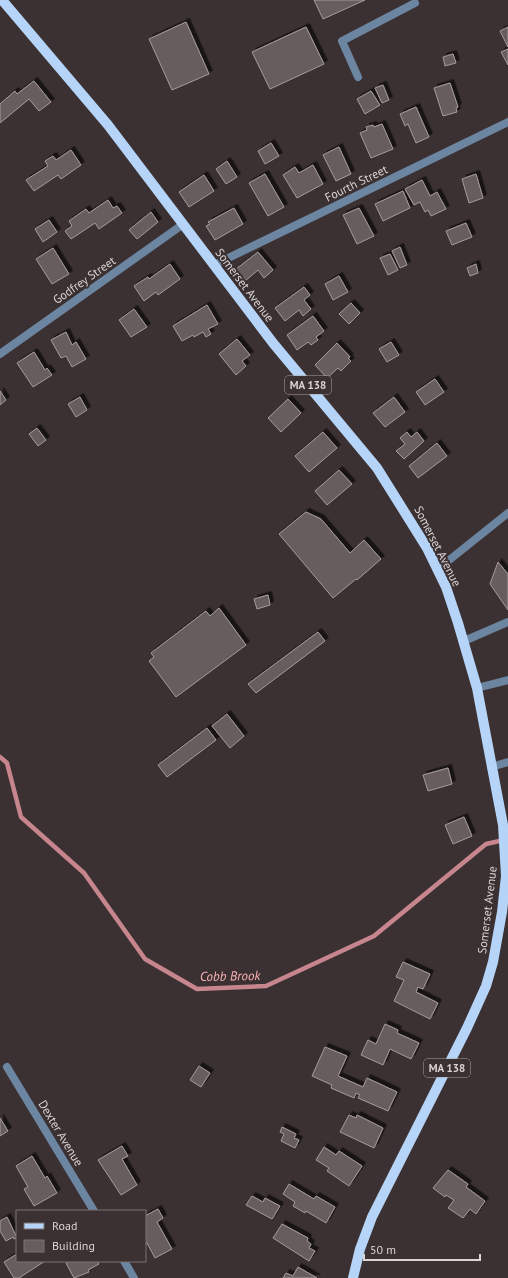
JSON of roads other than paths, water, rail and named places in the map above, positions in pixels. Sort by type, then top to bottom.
[{"type":"main road","name":"Somerset Avenue","points":[[2,0],[108,126],[273,343],[377,468],[404,508],[438,569],[453,605],[464,640],[476,688],[503,825],[506,876],[505,915],[486,986],[467,1028],[374,1211],[360,1249],[353,1278]]},
{"type":"street","points":[[358,77],[342,41],[415,3]]},
{"type":"street","name":"Fourth Street","points":[[214,264],[508,122]]},
{"type":"street","name":"Godfrey Street","points":[[0,354],[182,225]]},
{"type":"street","points":[[438,569],[508,514]]},
{"type":"street","points":[[464,640],[508,622]]},
{"type":"street","points":[[476,688],[508,680]]},
{"type":"street","points":[[491,767],[508,762]]},
{"type":"street","name":"Dexter Avenue","points":[[7,1067],[93,1210]]},
{"type":"street","points":[[125,1262],[134,1278]]},
{"type":"waterway","name":"Cobb Brook","points":[[0,757],[7,763],[21,817],[84,873],[145,959],[197,989],[266,986],[374,936],[486,844],[504,840]]}]
